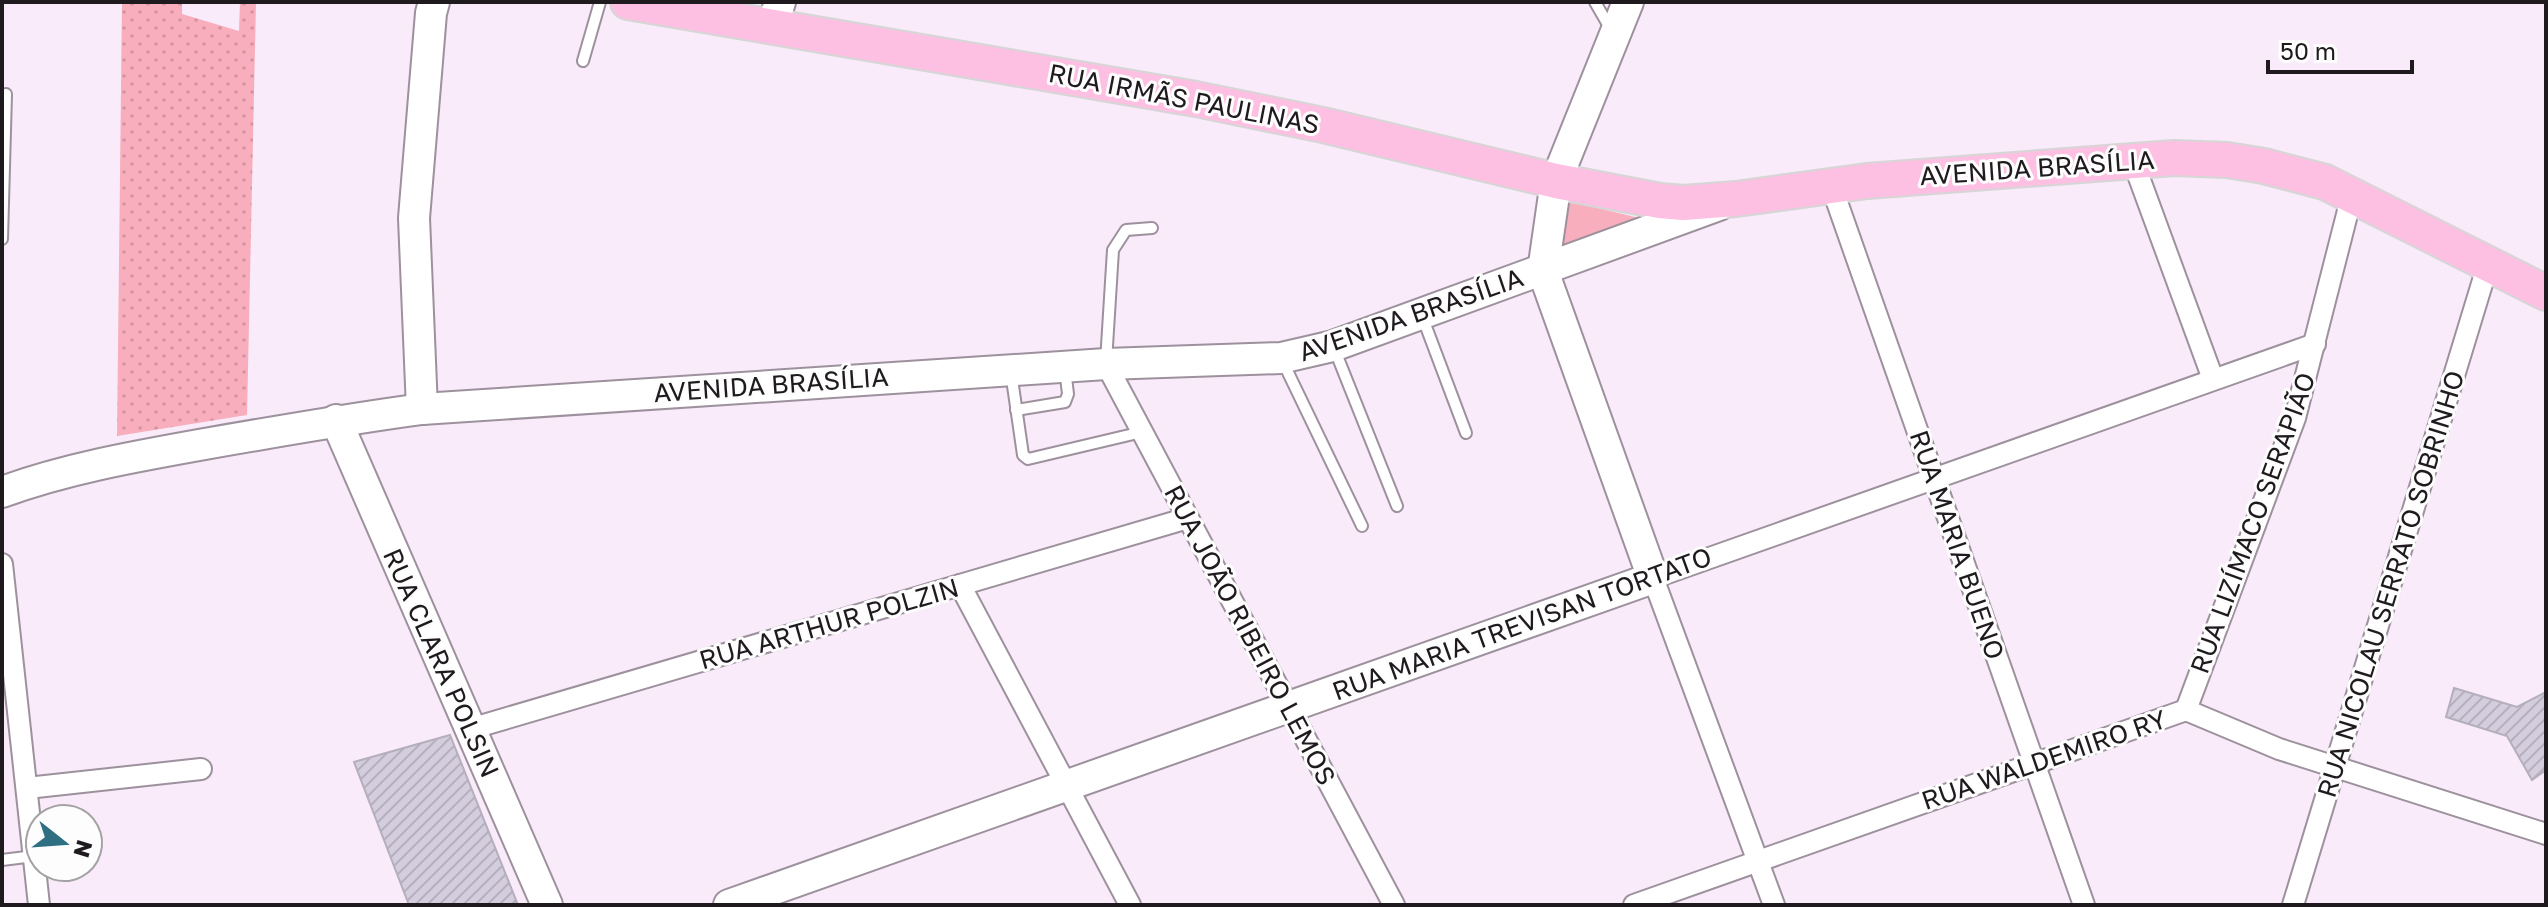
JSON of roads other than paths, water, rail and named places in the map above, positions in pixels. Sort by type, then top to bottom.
[{"type":"main road","points":[[422,409],[414,218],[434,2]]},
{"type":"main road","name":"RUA IRMÃS PAULINAS","points":[[628,2],[776,14],[1248,109],[1556,181],[1660,201],[1683,203],[1736,199]]},
{"type":"main road","points":[[1628,2],[1556,181],[1543,271],[1653,578]]},
{"type":"main road","name":"AVENIDA BRASÍLIA","points":[[2,492],[44,477],[336,420],[422,409],[1106,364],[1281,358],[1333,346],[1736,199],[1831,185],[2133,161],[2199,158],[2296,172],[2352,195],[2546,293]]},
{"type":"main road","name":"RUA CLARA POLSIN","points":[[336,420],[547,905]]},
{"type":"main road","name":"RUA MARIA TREVISAN TORTATO","points":[[729,905],[1653,578]]},
{"type":"street","points":[[2133,161],[2213,379]]},
{"type":"street","name":"RUA MARIA BUENO","points":[[1831,185],[2084,905]]},
{"type":"street","name":"RUA LIZÍMACO SERAPIÃO","points":[[2186,710],[2295,418],[2352,195]]},
{"type":"street","name":"RUA NICOLAU SERRATO SOBRINHO","points":[[2293,905],[2488,264]]},
{"type":"street","name":"RUA MARIA TREVISAN TORTATO","points":[[1653,578],[2315,344]]},
{"type":"street","name":"RUA JOÃO RIBEIRO LEMOS","points":[[1106,364],[1394,905]]},
{"type":"street","name":"RUA ARTHUR POLZIN","points":[[470,729],[1188,518]]},
{"type":"street","points":[[2,564],[29,803]]},
{"type":"street","points":[[1653,578],[1774,905]]},
{"type":"street","points":[[960,585],[1130,905]]},
{"type":"street","name":"RUA WALDEMIRO RY","points":[[1634,905],[2186,710],[2279,749],[2546,834]]},
{"type":"street","points":[[27,788],[201,769]]},
{"type":"street","points":[[37,883],[39,905]]},
{"type":"lane","points":[[583,61],[600,2]]},
{"type":"lane","points":[[1595,2],[1615,35]]},
{"type":"lane","points":[[2,239],[6,94]]},
{"type":"lane","points":[[1106,364],[1113,250],[1126,230],[1152,228]]},
{"type":"lane","points":[[1421,315],[1466,433]]},
{"type":"lane","points":[[1333,346],[1397,506]]},
{"type":"lane","points":[[1281,358],[1362,526]]},
{"type":"lane","points":[[1016,410],[1065,402],[1068,394],[1065,367]]},
{"type":"lane","points":[[1011,370],[1023,455],[1028,459],[1142,432]]},
{"type":"lane","points":[[2,860],[24,857]]}]
